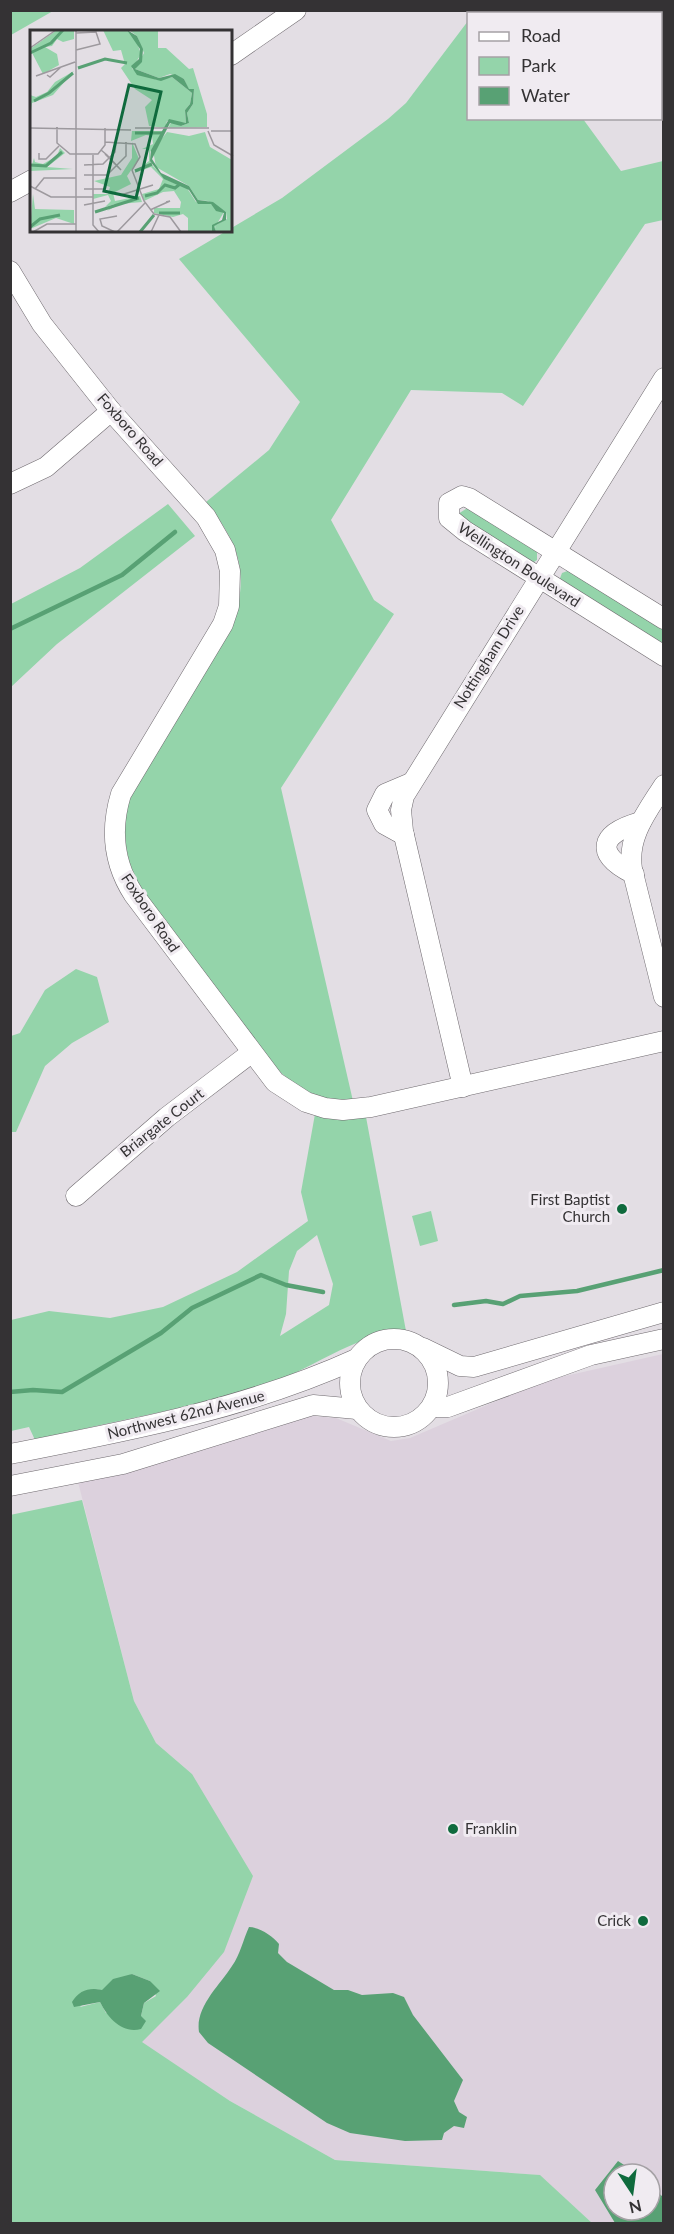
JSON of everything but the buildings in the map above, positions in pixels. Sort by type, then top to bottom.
[{"type":"street","points":[[232,54],[296,10]]},
{"type":"street","points":[[10,192],[30,181]]},
{"type":"street","name":"Foxboro Road","points":[[10,271],[42,324],[111,411],[206,517],[217,532],[225,550],[231,588],[229,606],[215,640],[121,794],[116,812],[114,847],[119,867],[131,890],[275,1082],[290,1094],[325,1108],[363,1109],[663,1041]]},
{"type":"street","name":"Nottingham Drive","points":[[463,1087],[404,835],[402,810],[411,783],[663,378]]},
{"type":"street","points":[[10,484],[46,467],[111,411]]},
{"type":"street","name":"Wellington Boulevard","points":[[663,619],[469,498],[462,496],[450,503],[448,510],[453,523],[663,656]]},
{"type":"street","points":[[663,785],[640,822],[631,849],[634,874],[663,997]]},
{"type":"street","name":"Briargate Court","points":[[76,1196],[167,1117],[251,1053]]},
{"type":"street","points":[[418,1345],[430,1357],[438,1373],[438,1391],[432,1407],[420,1419],[404,1426],[386,1427],[370,1420],[357,1408],[350,1393],[350,1375],[356,1359],[368,1346],[384,1339],[402,1339],[418,1345],[460,1366],[474,1367],[663,1312]]},
{"type":"street","points":[[432,1407],[448,1407],[591,1355],[663,1339]]},
{"type":"street","name":"Northwest 62nd Avenue","points":[[10,1454],[249,1401],[296,1385],[356,1359]]},
{"type":"street","name":"Northwest 62nd Avenue","points":[[10,1486],[123,1464],[313,1406],[357,1408]]},
{"type":"shaded area","points":[[663,1354],[663,2223],[592,2223],[539,2175],[335,2160],[230,2101],[141,2042],[187,1997],[192,1774],[156,1743],[134,1701],[78,1482],[164,1462],[312,1416],[336,1418],[391,1441],[410,1438],[543,1381]]},
{"type":"green space","points":[[11,10],[53,10],[53,11],[11,35]]},
{"type":"green space","points":[[476,10],[564,11],[564,12],[475,12]]},
{"type":"green space","points":[[467,22],[467,120],[584,120],[621,171],[663,161],[663,220],[645,224],[523,406],[502,393],[411,390],[331,520],[374,600],[394,614],[281,788],[353,1101],[330,1099],[310,1093],[292,1082],[275,1067],[136,882],[128,858],[125,825],[133,790],[231,630],[237,611],[241,577],[239,562],[227,533],[206,502],[269,450],[300,402],[179,259],[225,232],[232,232],[232,228],[282,198],[406,103]]},
{"type":"green space","points":[[168,504],[195,536],[57,644],[11,687],[11,604],[80,568]]},
{"type":"green space","points":[[469,507],[537,549],[537,560],[531,564],[463,525],[458,514]]},
{"type":"green space","points":[[570,570],[663,628],[663,650],[559,581],[562,573]]},
{"type":"green space","points":[[76,969],[97,977],[109,1022],[72,1043],[45,1066],[16,1132],[11,1132],[11,1036],[20,1033],[45,990]]},
{"type":"green space","points":[[315,1114],[343,1119],[366,1117],[406,1331],[389,1332],[371,1337],[276,1382],[230,1396],[35,1440],[29,1427],[11,1431],[11,1320],[49,1311],[110,1318],[163,1307],[237,1272],[308,1221],[301,1192]],"holes":[[[317,1235],[333,1284],[329,1305],[280,1336],[286,1314],[289,1271],[297,1251]]]},
{"type":"green space","points":[[431,1211],[438,1241],[420,1246],[412,1216]]},
{"type":"green space","points":[[82,1500],[134,1701],[156,1743],[192,1774],[253,1876],[224,1952],[187,1997],[142,2042],[230,2101],[335,2160],[540,2175],[592,2223],[11,2223],[10,1515]],"holes":[[[132,1974],[150,1981],[156,1996],[144,2003],[141,2016],[106,2013],[100,2002],[80,2007],[97,1989],[103,1991]]]},
{"type":"water","points":[[249,1927],[270,1935],[279,1944],[278,1953],[287,1962],[334,1990],[348,1990],[362,1995],[393,1993],[404,1997],[413,2015],[463,2080],[454,2101],[459,2112],[467,2117],[464,2128],[454,2126],[444,2133],[442,2140],[405,2141],[350,2133],[327,2123],[208,2043],[199,2032],[201,2014],[235,1962]]},
{"type":"water","points":[[132,1974],[150,1981],[160,1991],[144,2003],[141,2016],[146,2021],[141,2029],[122,2027],[107,2014],[100,2002],[74,2007],[72,2002],[81,1992],[89,1989],[102,1990],[113,1979]]},
{"type":"water","points":[[602,2181],[602,2202],[595,2190]]},
{"type":"water","points":[[663,2197],[663,2223],[615,2223],[662,2222]]},
{"type":"waterway","points":[[10,629],[122,575],[175,532]]},
{"type":"waterway","points":[[454,1305],[486,1301],[503,1304],[520,1296],[577,1291],[664,1270]]},
{"type":"waterway","points":[[10,1392],[33,1390],[62,1392],[161,1333],[192,1308],[261,1275],[286,1285],[323,1292]]},
{"type":"place","name":"First Baptist Church","points":[[622,1209]]},
{"type":"place","name":"Franklin","points":[[453,1829]]},
{"type":"place","name":"Crick","points":[[643,1921]]}]
